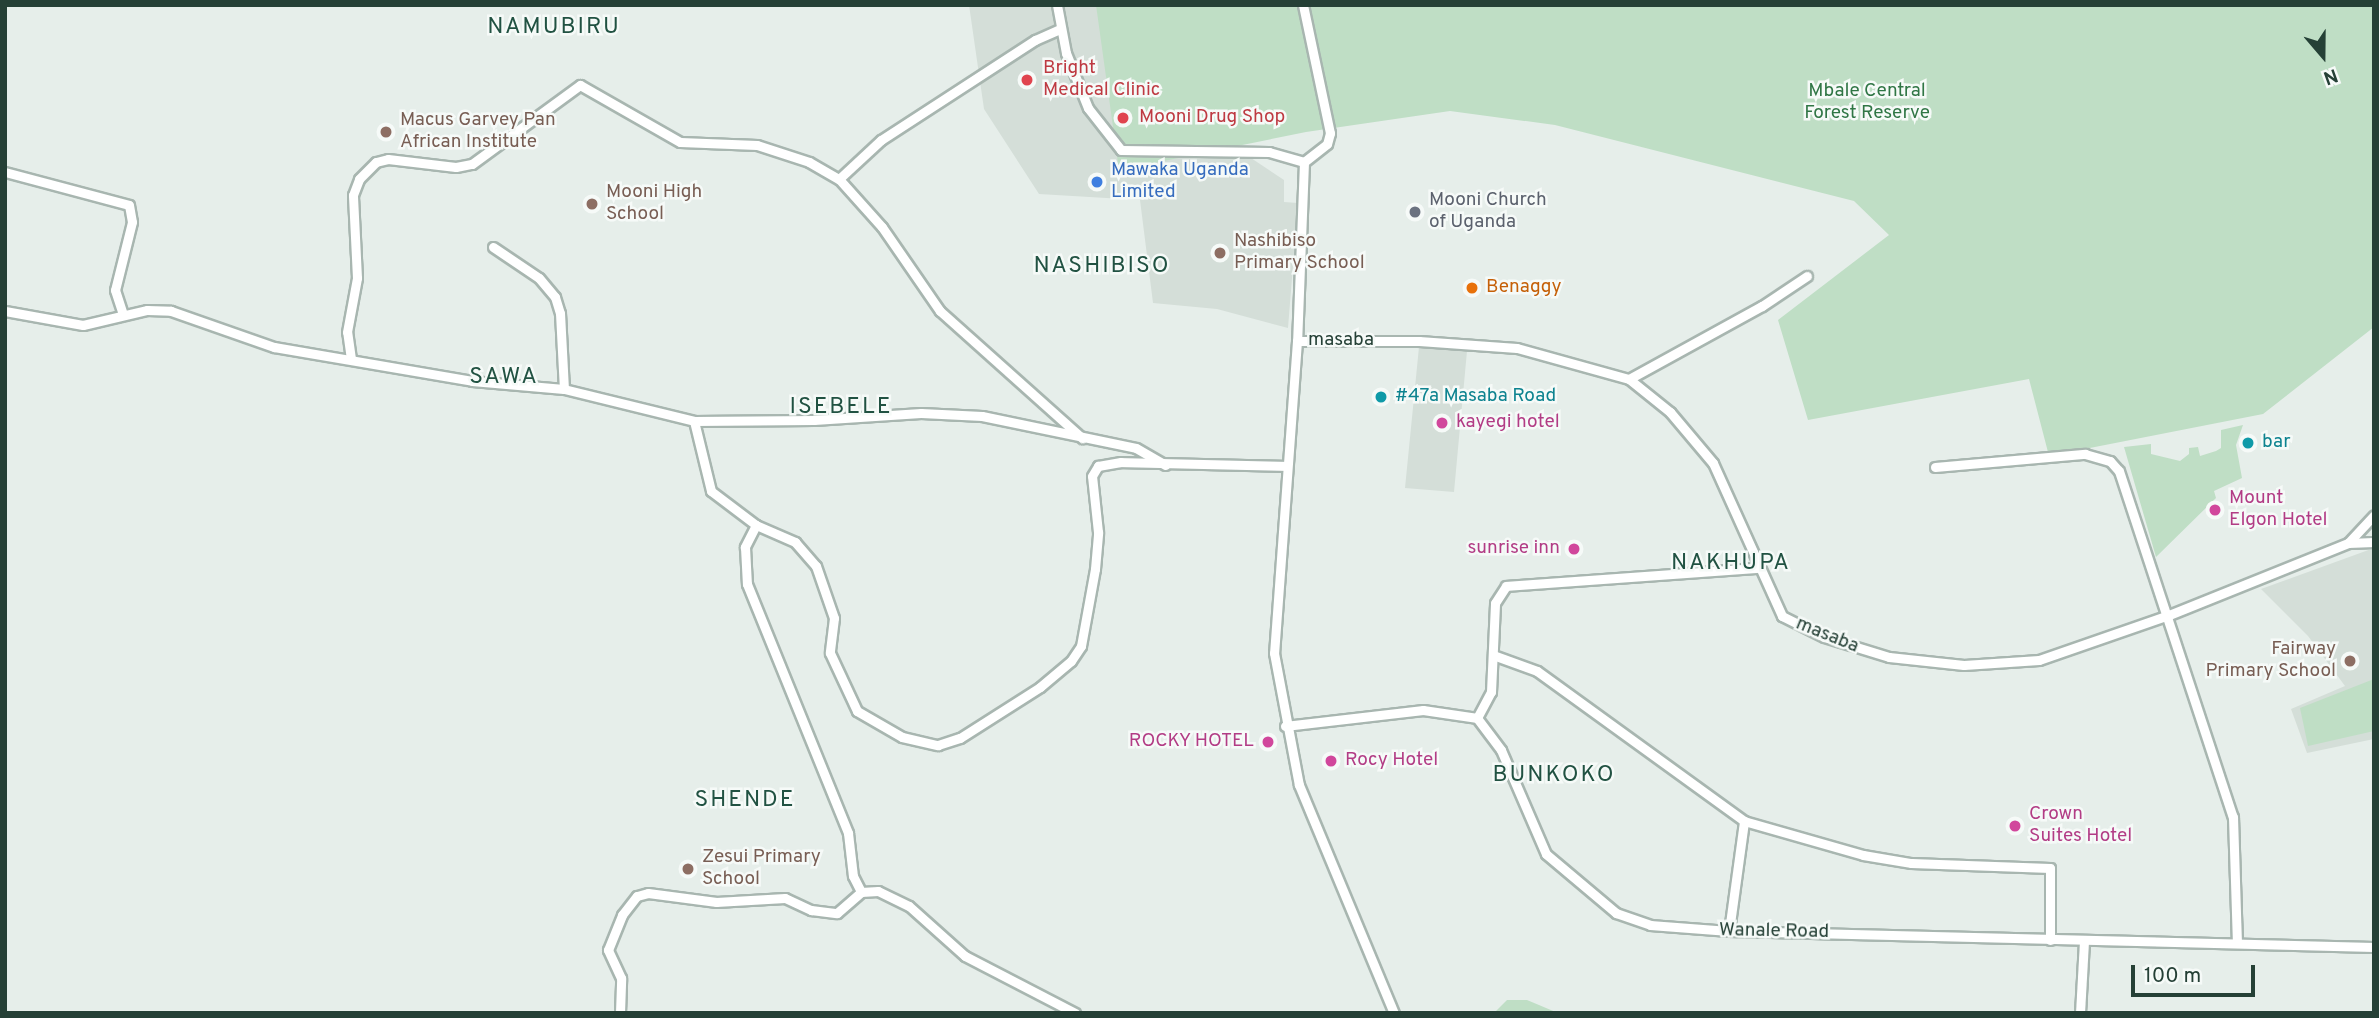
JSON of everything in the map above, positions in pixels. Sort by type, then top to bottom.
[{"type":"street","points":[[1057,5],[1060,29],[1088,108],[1121,150],[1269,152],[1304,162]]},
{"type":"street","points":[[1303,5],[1330,133],[1327,144],[1304,162],[1297,341],[1273,642],[1285,726],[1299,785],[1394,1013]]},
{"type":"street","points":[[839,179],[881,140],[1035,40],[1060,29]]},
{"type":"street","points":[[351,359],[347,332],[357,278],[353,195],[359,179],[376,162],[387,159],[456,167],[472,164],[576,86],[584,85],[680,142],[757,145],[809,162],[839,179],[882,227],[940,311],[1084,439]]},
{"type":"street","points":[[5,173],[129,205],[132,222],[115,290],[123,315]]},
{"type":"street","points":[[493,247],[539,278],[555,297],[560,313],[564,389]]},
{"type":"street","points":[[1629,379],[1752,312],[1807,276]]},
{"type":"street","points":[[5,311],[83,326],[123,315],[171,312],[265,344],[472,381],[564,389],[694,421],[973,415],[1136,448],[1166,466]]},
{"type":"street","name":"masaba","points":[[1297,341],[1506,346],[1551,354],[1629,379],[1670,412],[1713,463],[1774,604],[1792,624],[1857,650],[1889,657],[1964,665],[2018,664],[2061,654],[2169,615],[2348,543]]},
{"type":"street","points":[[694,421],[711,491],[755,525],[795,542],[816,566],[834,618],[830,653],[857,711],[902,737],[938,745],[960,738],[1041,687],[1071,661],[1081,646],[1096,569],[1098,532],[1092,477],[1098,466],[1109,462],[1166,466],[1285,466]]},
{"type":"street","points":[[1935,467],[2085,454],[2110,461],[2119,471],[2169,615],[2233,817],[2237,942]]},
{"type":"street","points":[[2348,543],[2374,515]]},
{"type":"street","points":[[755,525],[745,547],[747,584],[848,833],[861,892]]},
{"type":"street","points":[[2348,543],[2374,541]]},
{"type":"street","points":[[1285,726],[1423,710],[1477,718],[1491,692],[1495,603],[1506,586],[1758,568]]},
{"type":"street","points":[[1493,656],[1537,671],[1744,821],[1887,859],[2050,868],[2050,940]]},
{"type":"street","name":"Wanale Road","points":[[1477,718],[1498,742],[1541,846],[1555,862],[1625,916],[1650,925],[1729,931],[2084,942],[2237,942],[2374,947]]},
{"type":"street","points":[[1729,931],[1744,821]]},
{"type":"street","points":[[620,1013],[621,978],[608,950],[622,915],[637,896],[648,893],[716,902],[785,898],[811,910],[837,913],[861,892],[893,895],[965,956],[1075,1013]]},
{"type":"street","points":[[2080,1013],[2084,942]]},
{"type":"shaded area","points":[[969,5],[1165,5],[1209,130],[1284,180],[1284,202],[1298,203],[1288,328],[1217,309],[1153,303],[1140,200],[1039,194],[984,109]]},
{"type":"shaded area","name":"kayegi hotel","points":[[1419,347],[1467,351],[1454,492],[1405,488]]},
{"type":"shaded area","name":"Fairway Primary School","points":[[2374,548],[2374,739],[2307,753],[2291,709],[2345,686],[2308,636],[2261,589]]},
{"type":"green space","name":"Mbale Central Forest Reserve","points":[[1096,5],[2374,5],[2374,327],[2263,414],[2049,456],[2029,379],[1808,420],[1778,320],[1889,235],[1854,201],[1555,125],[1450,111],[1306,132],[1119,170]]},
{"type":"green space","points":[[2243,425],[2236,445],[2242,478],[2214,491],[2216,498],[2156,557],[2124,447],[2151,444],[2151,454],[2180,461],[2189,454],[2189,448],[2198,447],[2200,456],[2216,451],[2221,448],[2221,430]]},
{"type":"green space","points":[[2374,679],[2374,731],[2308,746],[2300,708]]},
{"type":"green space","points":[[1507,1000],[1527,1000],[1558,1013],[1494,1013]]},
{"type":"place","name":"Bright Medical Clinic","points":[[1027,80]]},
{"type":"place","name":"Mooni Drug Shop","points":[[1123,118]]},
{"type":"place","name":"Macus Garvey Pan African Institute","points":[[386,132]]},
{"type":"place","name":"Mawaka Uganda Limited","points":[[1097,182]]},
{"type":"place","name":"Mooni High School","points":[[592,204]]},
{"type":"place","name":"Mooni Church of Uganda","points":[[1415,212]]},
{"type":"place","name":"Nashibiso Primary School","points":[[1220,253]]},
{"type":"place","name":"Benaggy","points":[[1472,288]]},
{"type":"place","name":"#47a Masaba Road","points":[[1381,397]]},
{"type":"place","name":"kayegi hotel","points":[[1442,423]]},
{"type":"place","name":"bar","points":[[2248,443]]},
{"type":"place","name":"Mount Elgon Hotel","points":[[2215,510]]},
{"type":"place","name":"sunrise inn","points":[[1574,549]]},
{"type":"place","name":"Fairway Primary School","points":[[2350,661]]},
{"type":"place","name":"ROCKY HOTEL","points":[[1268,742]]},
{"type":"place","name":"Rocy Hotel","points":[[1331,761]]},
{"type":"place","name":"Crown Suites Hotel","points":[[2015,826]]},
{"type":"place","name":"Zesui Primary School","points":[[688,869]]},
{"type":"district","name":"NAMUBIRU","points":[[554,28]]},
{"type":"district","name":"NASHIBISO","points":[[1102,267]]},
{"type":"district","name":"SAWA","points":[[504,378]]},
{"type":"district","name":"ISEBELE","points":[[841,408]]},
{"type":"district","name":"NAKHUPA","points":[[1731,564]]},
{"type":"district","name":"BUNKOKO","points":[[1554,776]]},
{"type":"district","name":"SHENDE","points":[[745,801]]}]
